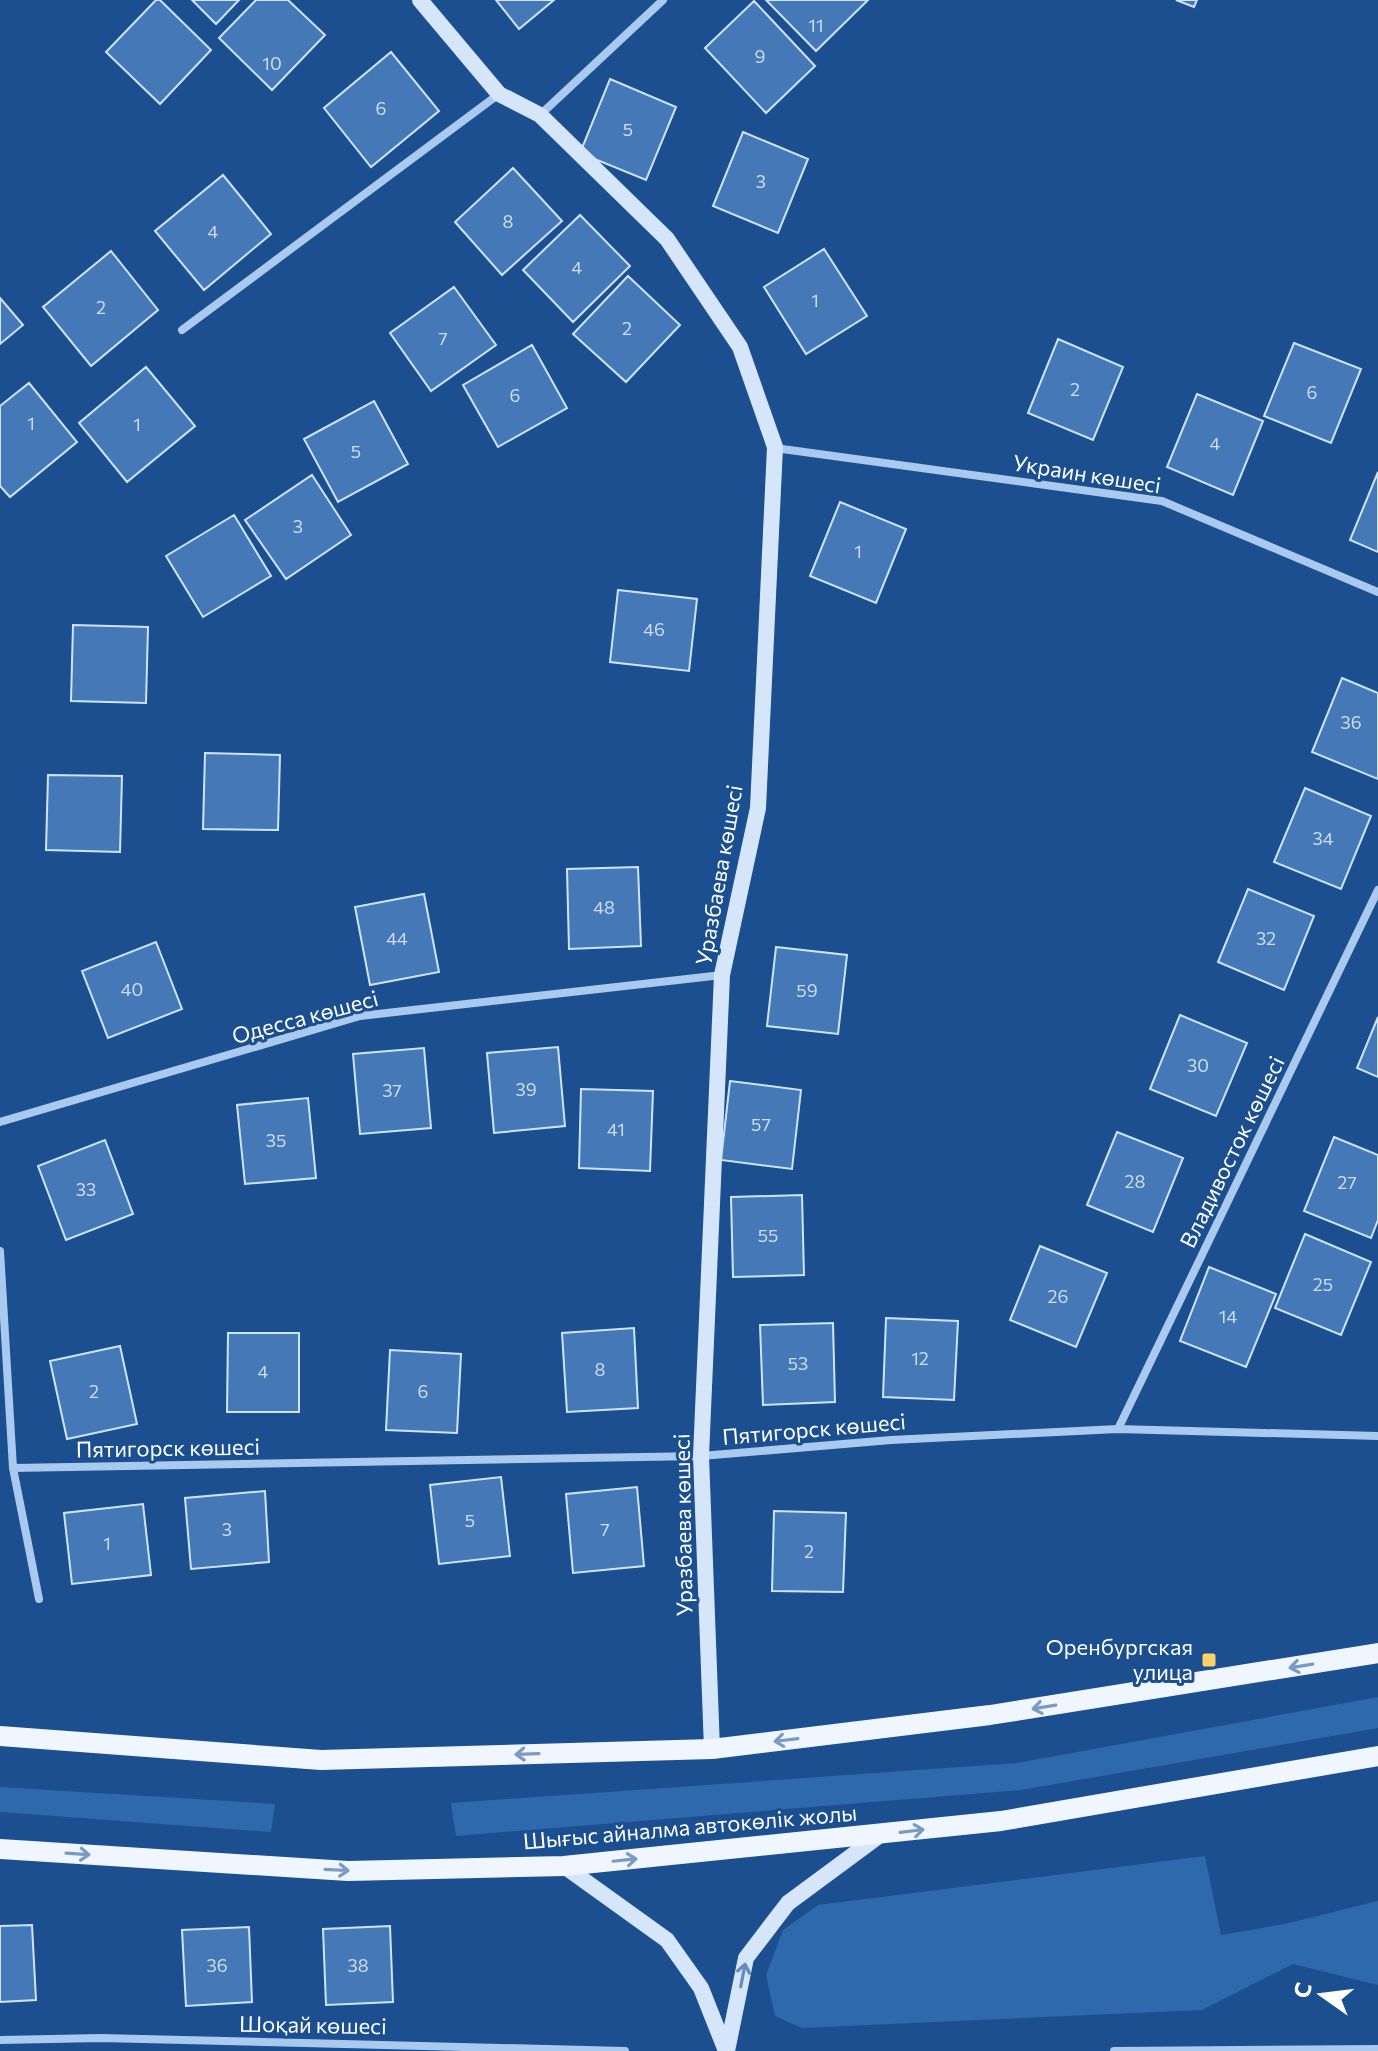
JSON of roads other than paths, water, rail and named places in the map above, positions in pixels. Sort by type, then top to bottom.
[{"type":"main road","points":[[0,1736],[321,1760],[712,1749],[990,1715],[1378,1653]]},
{"type":"main road","name":"Шығыс айналма автокөлік жолы","points":[[0,1849],[348,1871],[564,1866],[1001,1821],[1378,1756]]},
{"type":"street","name":"Уразбаева көшесі","points":[[420,0],[499,94],[540,115],[667,239],[740,347],[775,447],[758,808],[722,975],[701,1456],[712,1749]]},
{"type":"street","points":[[540,115],[663,0]]},
{"type":"street","points":[[182,330],[499,94]]},
{"type":"street","name":"Украин көшесі","points":[[775,447],[1162,501],[1378,592]]},
{"type":"street","name":"Владивосток көшесі","points":[[1118,1429],[1378,890]]},
{"type":"street","name":"Одесса көшесі","points":[[0,1122],[360,1016],[722,975]]},
{"type":"street","points":[[0,1251],[13,1468],[39,1599]]},
{"type":"street","name":"Пятигорск көшесі","points":[[13,1468],[701,1456],[891,1440],[1118,1429],[1378,1436]]},
{"type":"street","points":[[726,2051],[746,1958],[788,1903],[880,1835]]},
{"type":"street","points":[[564,1866],[667,1940],[701,1988],[726,2051]]},
{"type":"street","points":[[101,2038],[101,2051]]},
{"type":"street","name":"Шоқай көшесі","points":[[0,2040],[101,2038],[625,2051]]},
{"type":"street","points":[[1114,2051],[1378,2049]]},
{"type":"place","name":"Оренбургская улица","points":[[1209,1660]]}]
